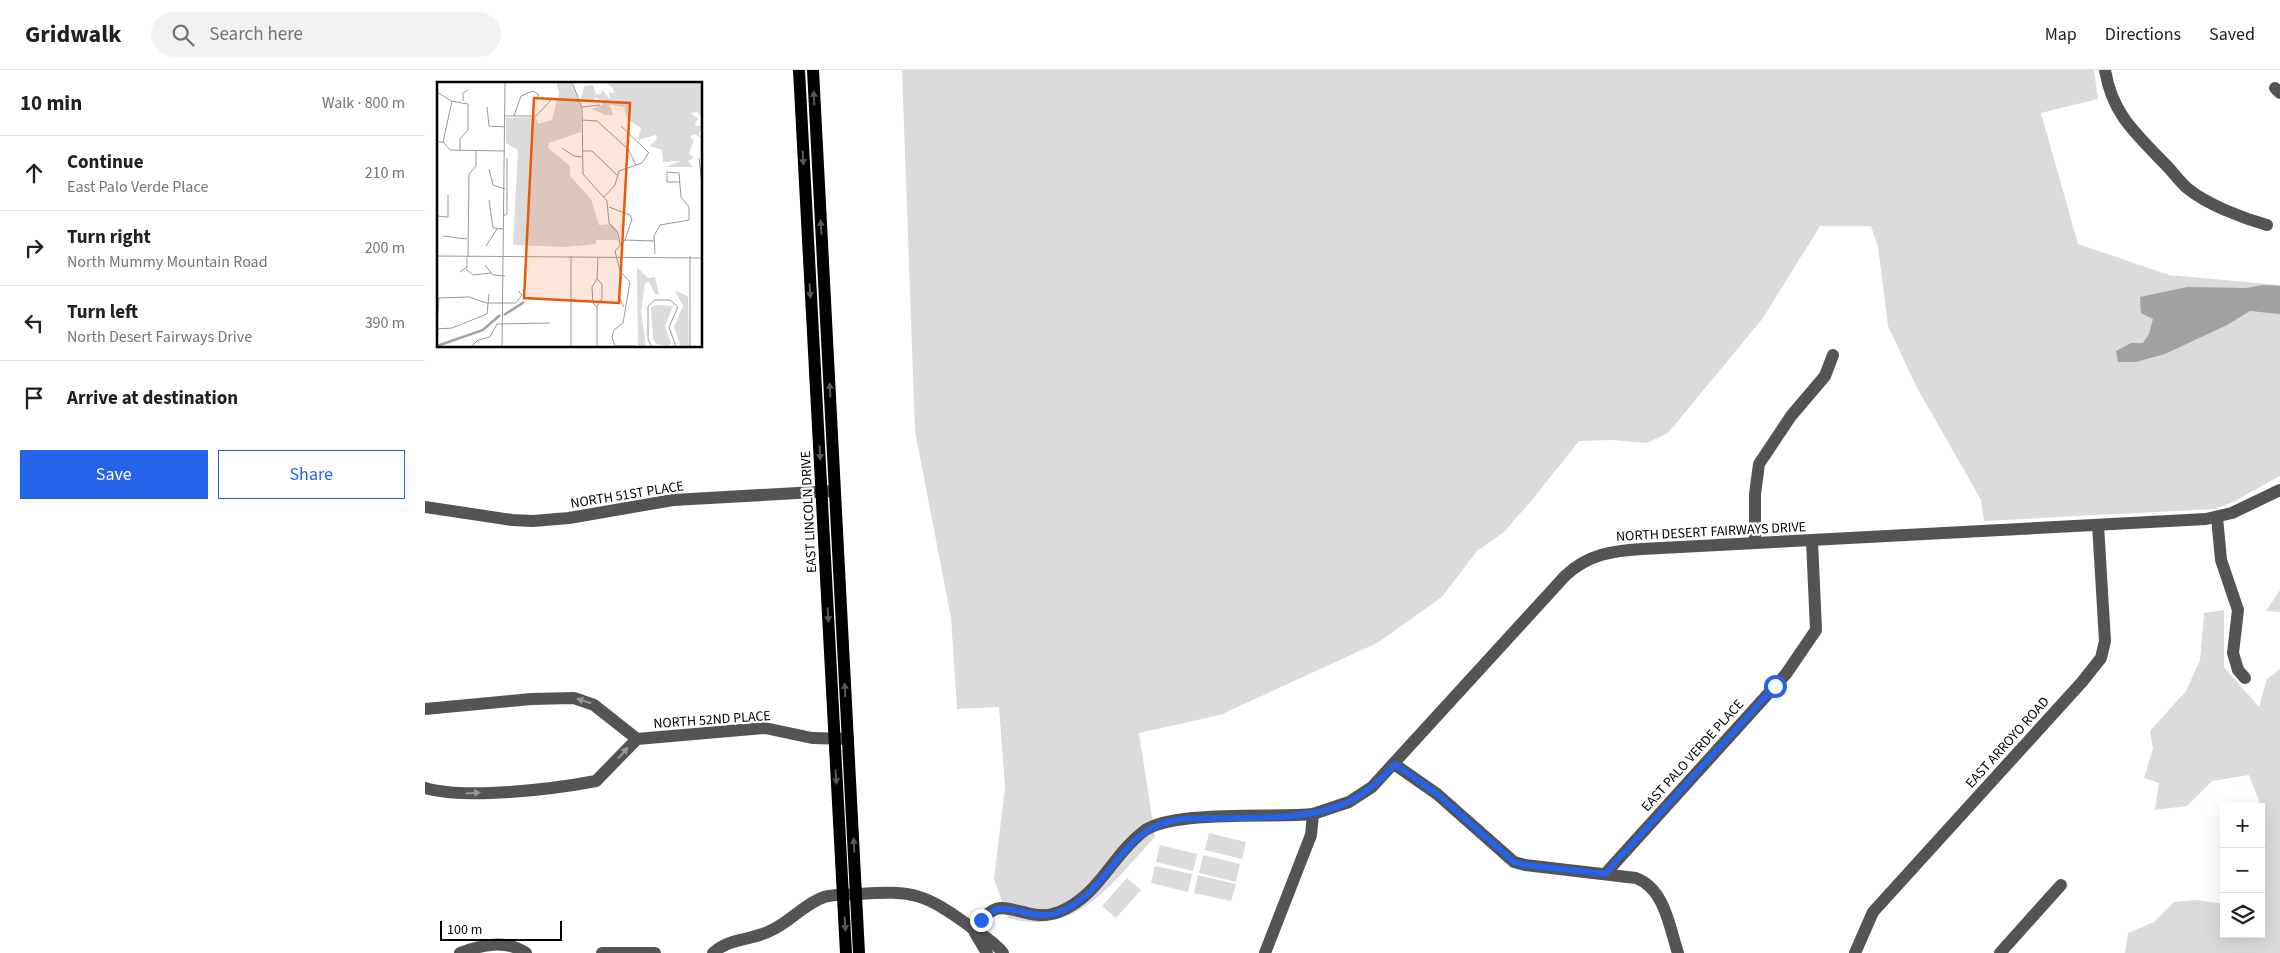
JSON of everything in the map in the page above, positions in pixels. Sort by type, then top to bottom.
[{"type":"main road","name":"EAST LINCOLN DRIVE","points":[[799,70],[846,953]]},
{"type":"main road","name":"EAST LINCOLN DRIVE","points":[[813,70],[859,953]]},
{"type":"street","points":[[2105,70],[2110,96],[2120,114],[2143,142],[2187,188],[2225,209],[2267,225]]},
{"type":"street","points":[[1755,543],[1755,494],[1759,464],[1791,416],[1825,376],[1833,354]]},
{"type":"street","name":"NORTH DESERT FAIRWAYS DRIVE","points":[[972,928],[997,909],[1034,916],[1054,914],[1070,907],[1097,885],[1136,838],[1159,823],[1182,819],[1313,814],[1329,810],[1362,794],[1395,764],[1560,582],[1587,559],[1618,551],[2217,517],[2244,508],[2280,490]]},
{"type":"street","name":"NORTH 51ST PLACE","points":[[425,508],[512,520],[533,521],[569,518],[674,500],[835,491]]},
{"type":"street","points":[[2217,517],[2221,560],[2238,610],[2233,653],[2238,670],[2245,678]]},
{"type":"street","name":"EAST ARROYO ROAD","points":[[1855,953],[1873,912],[2082,682],[2101,658],[2104,650],[2105,632],[2098,525]]},
{"type":"street","name":"EAST PALO VERDE PLACE","points":[[1605,874],[1787,674],[1816,630],[1813,541]]},
{"type":"street","points":[[425,709],[531,699],[574,698],[594,705],[637,739],[596,781],[465,793],[442,793],[425,788]]},
{"type":"street","name":"NORTH 52ND PLACE","points":[[637,739],[765,728],[812,738],[848,739]]},
{"type":"street","points":[[1395,764],[1437,794],[1514,862],[1525,865],[1636,878],[1654,888],[1678,953]]},
{"type":"street","points":[[1265,953],[1311,835],[1313,814]]},
{"type":"street","points":[[2000,953],[2061,885]]},
{"type":"street","points":[[713,953],[722,944],[773,930],[824,897],[908,893],[929,899],[972,928],[1003,953]]},
{"type":"street","points":[[972,928],[987,953]]},
{"type":"street","points":[[460,953],[481,945],[515,945],[526,953]]},
{"type":"street","points":[[602,953],[655,953]]},
{"type":"shaded area","points":[[902,70],[2094,70],[2098,99],[2041,113],[2078,244],[2169,275],[2280,285],[2280,476],[2233,502],[2215,509],[1984,521],[1981,500],[1916,386],[1888,326],[1878,247],[1871,226],[1820,226],[1763,318],[1668,433],[1647,443],[1613,440],[1579,441],[1503,533],[1477,551],[1442,597],[1377,643],[1220,715],[1139,733],[1155,837],[1108,887],[1074,913],[1055,920],[1033,922],[1008,918],[994,879],[1005,787],[999,707],[957,709],[951,618],[915,431]]},
{"type":"shaded area","points":[[2263,285],[2280,286],[2280,314],[2250,311],[2227,325],[2165,354],[2136,362],[2118,362],[2116,351],[2131,343],[2143,343],[2149,334],[2153,319],[2141,313],[2140,297],[2187,287],[2246,288]]},
{"type":"shaded area","points":[[2280,590],[2280,612],[2266,611]]},
{"type":"shaded area","points":[[2224,610],[2224,667],[2259,707],[2267,679],[2280,669],[2280,953],[2125,953],[2128,933],[2154,922],[2174,902],[2197,900],[2220,903],[2220,938],[2265,938],[2265,803],[2259,803],[2249,775],[2212,781],[2187,806],[2155,810],[2159,783],[2144,778],[2153,748],[2150,731],[2186,691],[2200,660],[2204,613]]},
{"type":"shaded area","points":[[1209,833],[1246,842],[1242,859],[1205,850]]},
{"type":"shaded area","points":[[1160,845],[1197,854],[1193,871],[1156,862]]},
{"type":"shaded area","points":[[1203,855],[1240,864],[1236,882],[1199,873]]},
{"type":"shaded area","points":[[1155,866],[1192,874],[1188,892],[1151,883]]},
{"type":"shaded area","points":[[1198,875],[1236,884],[1231,901],[1194,893]]},
{"type":"shaded area","points":[[1127,878],[1141,890],[1116,918],[1102,906]]},
{"type":"route","points":[[981,920],[997,909],[1004,908],[1034,916],[1054,914],[1070,907],[1081,900],[1097,885],[1136,838],[1145,830],[1159,823],[1182,819],[1313,814],[1329,810],[1349,802],[1362,794],[1372,787],[1395,764],[1437,794],[1514,862],[1525,865],[1605,874],[1775,686]]}]
